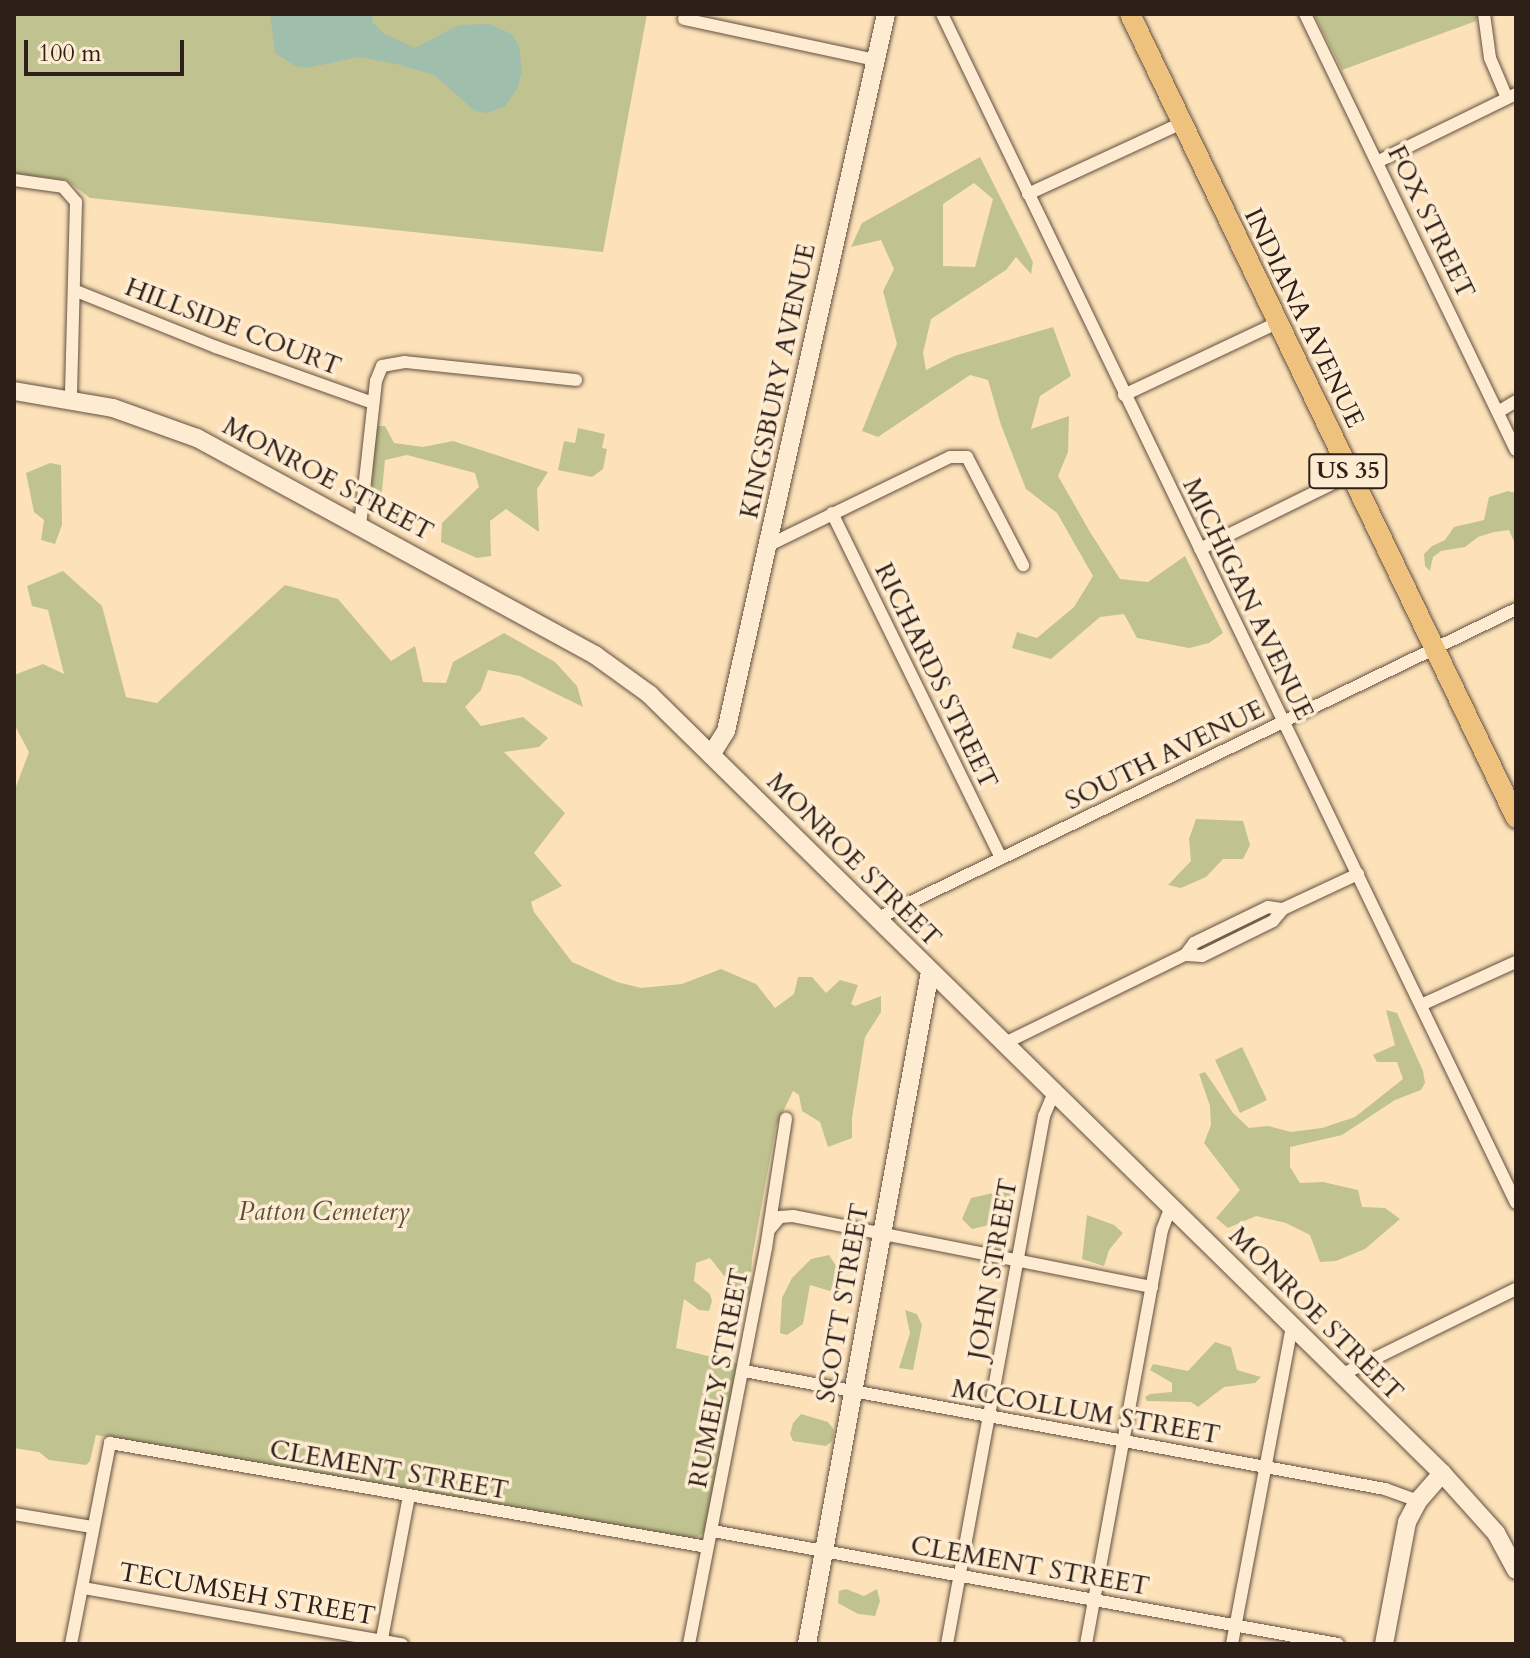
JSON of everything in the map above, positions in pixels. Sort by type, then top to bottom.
[{"type":"main road","name":"KINGSBURY AVENUE","points":[[711,755],[726,731],[886,14]]},
{"type":"main road","name":"INDIANA AVENUE","points":[[1130,14],[1516,818]]},
{"type":"main road","name":"MONROE STREET","points":[[14,391],[113,408],[197,438],[618,670],[649,694],[1442,1473],[1496,1533],[1516,1570]]},
{"type":"main road","name":"SCOTT STREET","points":[[807,1644],[930,972]]},
{"type":"main road","points":[[1384,1644],[1404,1534],[1418,1501],[1442,1473]]},
{"type":"street","name":"MICHIGAN AVENUE","points":[[942,14],[1516,1203]]},
{"type":"street","name":"FOX STREET","points":[[1305,14],[1516,450]]},
{"type":"street","points":[[1377,162],[1511,96],[1490,58],[1484,14]]},
{"type":"street","points":[[684,19],[875,60]]},
{"type":"street","points":[[1028,194],[1182,123]]},
{"type":"street","points":[[14,180],[49,183],[72,193],[76,202],[71,399]]},
{"type":"street","name":"HILLSIDE COURT","points":[[76,291],[216,347],[373,403]]},
{"type":"street","points":[[1124,395],[1277,323]]},
{"type":"street","points":[[360,526],[373,403],[380,369],[394,362],[576,380]]},
{"type":"street","points":[[1498,412],[1516,401]]},
{"type":"street","points":[[769,545],[950,457],[967,457],[1023,565]]},
{"type":"street","points":[[1200,549],[1350,475]]},
{"type":"street","name":"RICHARDS STREET","points":[[832,513],[1001,858]]},
{"type":"street","name":"SOUTH AVENUE","points":[[876,919],[1516,609]]},
{"type":"street","points":[[1003,1044],[1185,955],[1194,943],[1268,907],[1283,909],[1358,874]]},
{"type":"street","points":[[1421,1005],[1516,962]]},
{"type":"street","name":"JOHN STREET","points":[[947,1644],[1044,1116],[1054,1092]]},
{"type":"street","name":"RUMELY STREET","points":[[689,1644],[744,1371],[786,1119]]},
{"type":"street","points":[[1086,1644],[1162,1230],[1171,1207]]},
{"type":"street","points":[[770,1229],[780,1217],[793,1216],[1152,1287]]},
{"type":"street","points":[[1341,1375],[1516,1289]]},
{"type":"street","points":[[1232,1644],[1292,1327]]},
{"type":"street","name":"MCCOLLUM STREET","points":[[744,1371],[1385,1489],[1418,1501]]},
{"type":"street","name":"CLEMENT STREET","points":[[92,1527],[110,1443],[707,1547]]},
{"type":"street","points":[[381,1642],[409,1496]]},
{"type":"street","points":[[14,1514],[92,1527],[71,1644]]},
{"type":"street","name":"CLEMENT STREET","points":[[713,1531],[1338,1644]]},
{"type":"street","name":"TECUMSEH STREET","points":[[83,1588],[402,1644]]},
{"type":"green space","points":[[14,14],[647,14],[603,252],[90,198],[66,180],[14,174]]},
{"type":"green space","points":[[1314,14],[1477,14],[1476,21],[1342,70]]},
{"type":"green space","points":[[980,157],[1033,262],[1031,274],[1016,257],[1006,270],[931,319],[923,353],[926,370],[954,356],[1053,327],[1071,376],[1040,396],[1031,429],[1069,416],[1068,452],[1058,476],[1120,579],[1148,582],[1185,556],[1223,633],[1209,643],[1189,648],[1137,638],[1124,614],[1100,617],[1051,659],[1012,648],[1017,632],[1037,638],[1074,607],[1093,576],[1057,513],[1026,489],[1001,425],[988,380],[970,375],[878,437],[862,431],[897,344],[883,291],[894,269],[881,240],[851,247],[862,223]],"holes":[[[974,183],[993,199],[975,267],[943,266],[943,204]]]},
{"type":"green space","points":[[376,426],[385,426],[394,443],[423,447],[453,441],[548,472],[537,489],[539,532],[506,509],[490,521],[491,556],[477,558],[441,542],[442,523],[479,487],[475,473],[407,455],[385,460],[380,511],[370,509]]},
{"type":"green space","points":[[578,428],[605,434],[602,448],[607,449],[603,469],[592,477],[558,470],[564,441],[575,443]]},
{"type":"green space","points":[[50,463],[61,465],[62,525],[55,544],[41,540],[44,520],[34,512],[26,473]]},
{"type":"green space","points":[[1508,491],[1516,493],[1516,546],[1509,530],[1494,532],[1478,537],[1465,547],[1441,551],[1433,557],[1430,571],[1425,566],[1424,554],[1432,546],[1445,540],[1454,527],[1484,520],[1489,497]]},
{"type":"green space","name":"Patton Cemetery","points":[[63,571],[102,606],[126,697],[157,703],[285,585],[338,599],[391,661],[415,646],[423,682],[446,683],[453,662],[504,633],[555,662],[577,686],[583,707],[520,676],[488,670],[481,690],[465,707],[481,726],[523,717],[548,738],[539,747],[504,752],[565,813],[534,853],[562,886],[531,902],[534,912],[572,962],[617,982],[641,988],[682,984],[721,969],[756,984],[775,1008],[794,994],[798,977],[812,977],[826,993],[840,980],[858,985],[851,1004],[855,1006],[881,996],[881,1012],[865,1037],[852,1118],[852,1138],[828,1147],[820,1122],[802,1111],[799,1095],[793,1091],[776,1126],[752,1258],[750,1294],[739,1305],[736,1291],[710,1258],[696,1263],[694,1281],[710,1294],[712,1301],[709,1311],[699,1310],[684,1299],[676,1348],[740,1364],[704,1533],[693,1539],[96,1435],[90,1461],[86,1465],[49,1460],[39,1452],[14,1448],[14,792],[29,752],[14,724],[14,675],[43,664],[64,674],[48,610],[32,606],[27,586]]},
{"type":"green space","points":[[1196,819],[1243,821],[1250,845],[1243,859],[1223,859],[1206,877],[1181,888],[1168,885],[1191,861],[1189,839]]},
{"type":"green space","points":[[1386,1010],[1397,1013],[1423,1071],[1425,1083],[1421,1090],[1395,1100],[1342,1135],[1290,1147],[1290,1167],[1300,1183],[1323,1182],[1358,1190],[1362,1207],[1385,1208],[1400,1219],[1365,1249],[1336,1261],[1320,1262],[1310,1235],[1286,1223],[1256,1216],[1228,1228],[1216,1218],[1240,1190],[1204,1143],[1211,1125],[1210,1106],[1199,1074],[1205,1072],[1233,1113],[1249,1128],[1268,1126],[1291,1132],[1322,1128],[1355,1117],[1403,1079],[1397,1062],[1377,1062],[1373,1055],[1395,1045]]},
{"type":"green space","points":[[1242,1047],[1267,1100],[1240,1113],[1215,1060]]},
{"type":"green space","points":[[998,1181],[1013,1185],[1014,1199],[1007,1221],[972,1229],[962,1219],[971,1198],[993,1193]]},
{"type":"green space","points":[[1087,1215],[1114,1225],[1123,1233],[1109,1250],[1104,1266],[1082,1259]]},
{"type":"green space","points":[[829,1255],[842,1275],[830,1291],[810,1285],[803,1324],[787,1335],[780,1333],[782,1298],[792,1278],[811,1259]]},
{"type":"green space","points":[[905,1310],[917,1314],[922,1325],[913,1370],[899,1368],[910,1333]]},
{"type":"green space","points":[[1215,1342],[1231,1347],[1237,1370],[1261,1377],[1255,1383],[1224,1387],[1198,1407],[1191,1402],[1147,1401],[1145,1397],[1150,1394],[1172,1392],[1172,1383],[1150,1370],[1153,1364],[1188,1371]]},
{"type":"green space","points":[[801,1414],[828,1422],[834,1430],[832,1441],[826,1446],[793,1441],[790,1434],[793,1423]]},
{"type":"green space","points":[[846,1589],[864,1596],[877,1589],[880,1601],[875,1616],[858,1614],[838,1603],[839,1591]]},
{"type":"shaded area","points":[[270,14],[373,14],[372,21],[383,33],[415,48],[459,25],[489,24],[512,34],[519,46],[522,70],[517,89],[505,106],[487,113],[475,111],[434,75],[397,64],[358,57],[307,68],[295,66],[275,53]]}]
